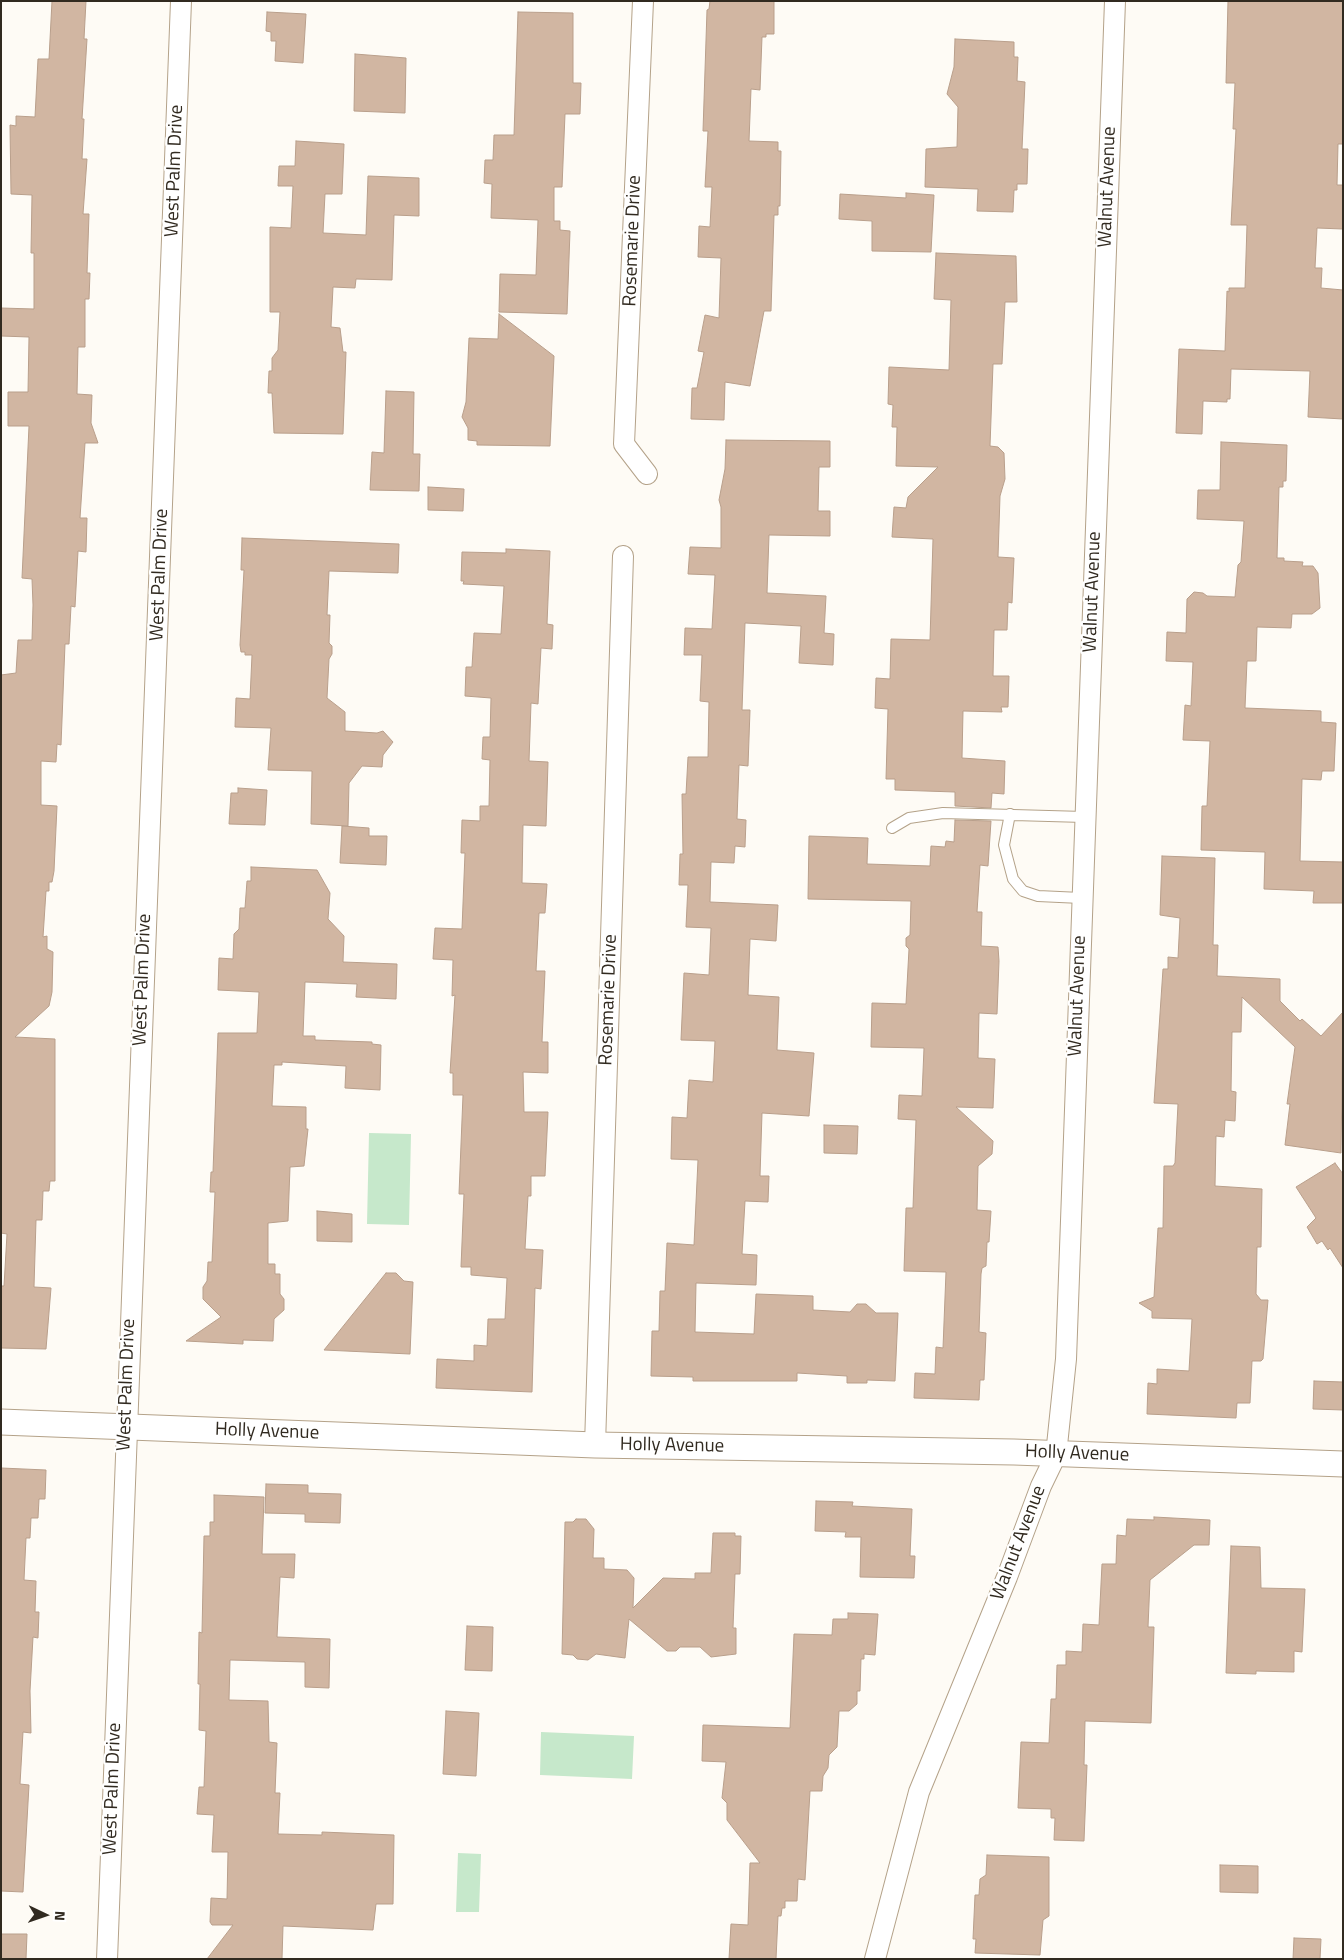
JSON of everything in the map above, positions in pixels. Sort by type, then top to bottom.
[{"type":"street","name":"West Palm Drive","points":[[107,1959],[181,1]]},
{"type":"street","name":"Rosemarie Drive","points":[[642,1],[624,444],[647,474]]},
{"type":"street","name":"Walnut Avenue","points":[[875,1959],[919,1792],[1007,1577],[1041,1486],[1056,1455],[1066,1359],[1081,898],[1115,1]]},
{"type":"street","name":"Rosemarie Drive","points":[[595,1445],[622,556]]},
{"type":"street","name":"Holly Avenue","points":[[1,1422],[595,1445],[1014,1452],[1343,1464]]},
{"type":"lane","points":[[892,828],[909,818],[943,814],[1084,817]]},
{"type":"lane","points":[[1010,814],[1004,845],[1013,878],[1023,891],[1038,896],[1081,898]]},
{"type":"green space","points":[[369,1133],[411,1134],[409,1225],[367,1224]]},
{"type":"green space","points":[[541,1732],[634,1736],[632,1779],[540,1775]]},
{"type":"green space","points":[[458,1853],[481,1854],[479,1912],[456,1912]]},
{"type":"building","points":[[52,1],[86,1],[84,39],[87,39],[82,119],[84,119],[82,159],[87,159],[83,214],[89,214],[87,273],[90,273],[89,299],[85,299],[85,347],[78,347],[77,394],[92,395],[91,423],[98,443],[85,443],[80,518],[87,518],[86,552],[78,551],[75,607],[71,606],[69,644],[65,644],[61,745],[57,744],[56,762],[41,761],[41,805],[57,806],[54,871],[52,882],[49,882],[49,891],[46,891],[43,937],[47,936],[47,949],[53,952],[52,992],[49,1006],[15,1037],[55,1039],[55,1181],[50,1181],[49,1191],[43,1191],[42,1220],[36,1220],[34,1287],[51,1288],[46,1349],[1,1348],[1,1286],[4,1286],[7,1234],[1,1233],[1,675],[16,673],[18,640],[32,640],[33,605],[32,579],[22,578],[29,426],[8,426],[8,392],[28,392],[29,337],[1,336],[1,308],[34,309],[34,253],[31,253],[32,195],[11,194],[10,125],[16,126],[16,116],[35,117],[38,59],[49,59]]},
{"type":"building","points":[[710,1],[774,1],[774,34],[766,34],[766,37],[762,37],[760,90],[751,89],[749,141],[778,142],[778,151],[781,151],[780,206],[778,206],[778,215],[774,215],[771,311],[764,311],[750,386],[725,382],[724,420],[691,419],[692,388],[697,388],[704,352],[698,351],[705,315],[719,318],[721,258],[698,257],[699,226],[710,227],[712,187],[705,187],[708,131],[703,131],[707,10],[709,9]]},
{"type":"building","points":[[1228,1],[1343,1],[1343,144],[1338,144],[1337,185],[1343,185],[1343,229],[1317,228],[1315,268],[1322,268],[1321,288],[1343,290],[1343,419],[1308,417],[1310,371],[1231,369],[1230,399],[1227,399],[1227,402],[1203,401],[1202,434],[1176,433],[1179,349],[1225,351],[1227,291],[1229,292],[1229,288],[1245,288],[1247,225],[1231,225],[1236,129],[1233,129],[1235,83],[1226,83]]},
{"type":"building","points":[[267,12],[306,14],[303,63],[275,61],[276,41],[271,41],[271,32],[266,31]]},
{"type":"building","points":[[518,12],[573,13],[573,83],[581,83],[580,114],[565,114],[562,187],[554,187],[554,221],[560,221],[560,230],[570,231],[567,314],[499,312],[500,274],[536,275],[538,220],[491,218],[492,184],[484,183],[485,160],[493,160],[494,135],[514,135]]},
{"type":"building","points":[[955,39],[1014,42],[1014,57],[1018,57],[1017,81],[1025,82],[1022,149],[1028,149],[1027,184],[1017,184],[1017,190],[1014,190],[1013,212],[977,211],[978,189],[925,187],[926,149],[957,147],[958,107],[947,94],[954,67]]},
{"type":"building","points":[[355,54],[406,58],[405,113],[354,111]]},
{"type":"building","points":[[296,141],[344,144],[342,194],[325,194],[323,233],[366,235],[368,176],[419,178],[419,216],[394,215],[392,280],[356,279],[355,288],[333,287],[331,327],[340,328],[343,352],[346,352],[343,434],[274,433],[272,393],[268,393],[269,371],[272,371],[272,358],[278,350],[280,312],[270,312],[270,227],[291,228],[293,186],[278,186],[279,166],[295,166]]},
{"type":"building","points":[[906,193],[934,195],[931,252],[872,251],[872,221],[839,219],[840,194],[906,198]]},
{"type":"building","points":[[936,253],[1016,256],[1017,302],[1005,302],[1002,364],[993,364],[990,446],[998,447],[1004,453],[1005,479],[1000,496],[998,557],[1014,558],[1012,603],[1008,602],[1007,630],[994,630],[993,676],[1009,676],[1008,707],[1001,707],[1002,712],[963,711],[962,758],[1005,761],[1004,794],[992,793],[991,808],[955,806],[955,792],[895,790],[895,779],[886,779],[888,709],[875,708],[876,678],[890,679],[891,639],[930,640],[933,539],[892,537],[894,507],[906,508],[908,497],[938,467],[896,466],[897,427],[892,427],[893,405],[888,404],[889,367],[949,370],[951,300],[934,299]]},
{"type":"building","points":[[499,314],[554,356],[550,446],[477,445],[477,441],[468,440],[468,428],[462,417],[466,402],[469,338],[498,339]]},
{"type":"building","points":[[386,391],[414,392],[413,454],[420,454],[419,491],[370,490],[372,452],[384,453]]},
{"type":"building","points":[[726,440],[830,441],[830,467],[819,467],[818,511],[830,511],[830,536],[769,535],[767,593],[826,596],[824,633],[834,634],[833,665],[799,663],[801,626],[745,623],[742,710],[750,710],[748,766],[739,765],[737,819],[746,820],[745,847],[735,846],[734,863],[711,862],[710,902],[778,905],[776,941],[750,939],[748,995],[779,997],[777,1050],[814,1053],[809,1116],[762,1113],[760,1176],[769,1176],[768,1202],[745,1201],[742,1254],[757,1255],[756,1285],[696,1283],[695,1332],[754,1334],[756,1294],[813,1296],[813,1310],[850,1312],[857,1304],[866,1304],[876,1313],[898,1313],[895,1381],[867,1380],[867,1383],[847,1383],[847,1376],[797,1373],[797,1381],[693,1381],[693,1377],[651,1376],[652,1331],[659,1331],[660,1291],[665,1291],[667,1243],[694,1245],[698,1160],[671,1159],[672,1117],[687,1118],[689,1080],[713,1082],[715,1041],[681,1040],[684,973],[709,975],[711,928],[686,927],[688,885],[679,885],[680,854],[683,854],[682,794],[686,794],[688,757],[708,757],[709,702],[700,701],[702,655],[684,655],[685,628],[712,629],[715,575],[688,574],[690,547],[721,548],[721,507],[719,500],[725,469]]},
{"type":"building","points":[[1221,442],[1287,445],[1286,481],[1283,481],[1283,487],[1279,487],[1277,558],[1284,558],[1284,561],[1303,562],[1302,566],[1313,566],[1318,573],[1320,608],[1312,614],[1292,614],[1291,628],[1257,627],[1256,661],[1247,661],[1245,708],[1321,711],[1321,722],[1336,723],[1334,771],[1322,771],[1321,780],[1302,779],[1300,861],[1343,862],[1343,903],[1313,903],[1314,891],[1264,889],[1265,852],[1201,850],[1202,806],[1207,806],[1210,741],[1183,740],[1185,705],[1191,706],[1193,662],[1166,661],[1167,632],[1186,633],[1187,599],[1194,592],[1203,593],[1207,596],[1235,597],[1238,565],[1241,562],[1244,521],[1197,519],[1198,490],[1220,490]]},
{"type":"building","points":[[428,487],[464,489],[463,511],[428,510]]},
{"type":"building","points":[[242,538],[399,544],[398,573],[329,571],[327,615],[330,615],[329,643],[332,646],[332,654],[329,659],[327,698],[345,712],[345,731],[377,733],[383,731],[393,742],[383,755],[382,767],[362,766],[349,783],[348,826],[311,824],[312,771],[268,770],[271,728],[235,727],[236,698],[250,699],[252,655],[245,655],[245,652],[241,652],[240,645],[244,570],[241,570]]},
{"type":"building","points":[[506,549],[550,551],[547,624],[553,625],[552,649],[541,648],[538,704],[531,703],[529,761],[548,762],[546,826],[523,825],[522,883],[547,884],[545,913],[539,913],[536,971],[545,971],[542,1042],[548,1042],[548,1073],[523,1072],[524,1112],[548,1112],[545,1176],[531,1176],[531,1196],[528,1196],[525,1249],[543,1250],[541,1289],[535,1288],[532,1392],[436,1388],[437,1359],[474,1361],[474,1345],[487,1346],[488,1319],[505,1319],[507,1278],[471,1275],[471,1267],[461,1267],[464,1194],[459,1194],[463,1095],[453,1095],[453,1073],[450,1073],[455,995],[452,996],[453,960],[433,959],[435,928],[462,929],[465,853],[461,853],[462,820],[480,821],[480,806],[489,806],[490,760],[482,759],[483,737],[490,737],[491,698],[465,696],[466,667],[472,667],[474,633],[501,634],[504,586],[463,584],[464,581],[461,581],[462,552],[506,553]]},
{"type":"building","points":[[238,788],[267,790],[265,825],[229,824],[231,793],[238,793]]},
{"type":"building","points":[[955,820],[991,821],[988,866],[980,865],[977,912],[982,912],[981,946],[998,947],[999,961],[997,1014],[979,1013],[978,1058],[995,1059],[993,1108],[956,1107],[993,1141],[992,1154],[978,1166],[977,1210],[991,1211],[986,1266],[982,1268],[981,1274],[979,1332],[986,1333],[984,1380],[980,1380],[979,1400],[914,1398],[915,1373],[935,1374],[936,1347],[943,1348],[946,1272],[904,1271],[906,1208],[913,1208],[916,1120],[898,1119],[899,1095],[922,1096],[924,1048],[871,1047],[872,1003],[906,1004],[909,949],[906,946],[906,938],[910,935],[911,901],[808,899],[809,836],[868,838],[867,864],[930,866],[931,846],[945,847],[946,841],[954,842]]},
{"type":"building","points":[[342,826],[369,828],[369,836],[387,836],[386,865],[340,863]]},
{"type":"building","points":[[1162,856],[1215,858],[1213,945],[1218,945],[1217,976],[1280,979],[1280,1001],[1300,1021],[1302,1019],[1321,1036],[1343,1012],[1341,1153],[1285,1145],[1290,1104],[1287,1104],[1295,1047],[1242,997],[1241,1032],[1232,1032],[1231,1091],[1236,1092],[1235,1121],[1225,1120],[1224,1137],[1216,1136],[1215,1186],[1262,1189],[1261,1247],[1257,1247],[1256,1294],[1261,1300],[1268,1300],[1263,1359],[1261,1361],[1252,1361],[1250,1403],[1237,1403],[1236,1418],[1147,1414],[1148,1383],[1157,1384],[1157,1369],[1189,1371],[1192,1319],[1152,1318],[1152,1311],[1139,1303],[1154,1297],[1158,1228],[1163,1228],[1164,1166],[1173,1166],[1175,1163],[1178,1104],[1154,1103],[1163,969],[1168,969],[1168,957],[1178,958],[1180,918],[1160,915]]},
{"type":"building","points":[[251,867],[317,870],[330,893],[328,919],[344,936],[343,962],[397,964],[396,999],[356,997],[357,984],[305,982],[303,1036],[315,1036],[315,1040],[372,1042],[372,1044],[381,1045],[380,1090],[345,1088],[346,1066],[282,1062],[282,1065],[274,1065],[272,1106],[306,1107],[306,1129],[308,1129],[304,1166],[290,1167],[288,1221],[268,1223],[268,1264],[275,1264],[275,1274],[280,1274],[280,1294],[284,1299],[284,1310],[274,1319],[273,1341],[243,1340],[243,1344],[186,1341],[221,1317],[203,1299],[203,1287],[207,1281],[208,1262],[212,1262],[215,1192],[210,1192],[211,1172],[213,1172],[218,1033],[257,1033],[259,992],[218,990],[219,958],[233,959],[234,934],[239,929],[240,908],[245,908],[247,881],[251,881]]},
{"type":"building","points":[[824,1125],[858,1126],[857,1154],[824,1153]]},
{"type":"building","points":[[1335,1163],[1343,1174],[1343,1268],[1330,1248],[1328,1250],[1322,1241],[1317,1244],[1307,1227],[1316,1218],[1296,1187]]},
{"type":"building","points":[[317,1211],[352,1214],[352,1242],[317,1241]]},
{"type":"building","points":[[386,1273],[396,1273],[404,1281],[413,1282],[410,1354],[324,1350]]},
{"type":"building","points":[[1314,1381],[1343,1382],[1343,1410],[1313,1409]]},
{"type":"building","points":[[1,1468],[46,1470],[45,1499],[39,1499],[38,1518],[31,1518],[30,1538],[26,1538],[24,1580],[36,1581],[35,1612],[39,1612],[38,1638],[33,1637],[30,1691],[31,1733],[23,1732],[20,1784],[29,1785],[23,1892],[1,1891]]},
{"type":"building","points":[[266,1484],[308,1485],[308,1493],[341,1494],[340,1523],[305,1522],[305,1514],[265,1513]]},
{"type":"building","points":[[214,1495],[264,1497],[262,1554],[295,1554],[294,1578],[280,1577],[277,1637],[330,1639],[329,1688],[305,1687],[305,1662],[230,1660],[229,1700],[268,1701],[269,1742],[277,1743],[275,1793],[280,1793],[278,1834],[322,1835],[322,1832],[394,1835],[393,1904],[376,1904],[373,1930],[283,1926],[282,1959],[207,1959],[233,1925],[212,1925],[210,1922],[211,1898],[227,1899],[228,1852],[212,1852],[214,1815],[197,1814],[199,1787],[204,1787],[206,1731],[199,1730],[200,1684],[198,1684],[199,1632],[202,1633],[204,1536],[210,1536],[210,1522],[214,1522]]},
{"type":"building","points":[[816,1501],[853,1502],[852,1506],[912,1509],[910,1556],[915,1556],[914,1578],[860,1577],[861,1537],[845,1537],[846,1532],[815,1531]]},
{"type":"building","points":[[1154,1517],[1210,1520],[1209,1545],[1194,1545],[1150,1580],[1148,1627],[1154,1627],[1151,1723],[1085,1721],[1084,1765],[1087,1765],[1084,1841],[1054,1840],[1055,1818],[1051,1818],[1051,1809],[1018,1808],[1021,1742],[1049,1743],[1051,1699],[1056,1699],[1057,1665],[1066,1665],[1066,1651],[1082,1652],[1083,1624],[1099,1625],[1102,1564],[1116,1564],[1117,1535],[1126,1536],[1127,1519],[1154,1520]]},
{"type":"building","points":[[576,1519],[586,1519],[594,1529],[593,1558],[604,1558],[604,1569],[627,1570],[634,1578],[633,1608],[663,1578],[695,1579],[695,1573],[711,1573],[713,1533],[735,1533],[735,1536],[741,1536],[740,1574],[735,1574],[733,1628],[736,1628],[736,1654],[711,1657],[700,1647],[680,1647],[676,1651],[667,1651],[629,1619],[625,1658],[596,1654],[588,1660],[562,1654],[565,1522],[573,1522]]},
{"type":"building","points":[[1231,1546],[1260,1547],[1261,1588],[1305,1589],[1302,1652],[1294,1651],[1294,1672],[1256,1671],[1256,1674],[1226,1673]]},
{"type":"building","points":[[848,1613],[878,1614],[875,1655],[864,1654],[864,1659],[861,1659],[860,1691],[857,1691],[857,1704],[849,1711],[839,1711],[837,1747],[829,1755],[828,1768],[823,1776],[822,1791],[810,1791],[805,1880],[798,1879],[797,1901],[785,1901],[785,1908],[782,1908],[781,1916],[778,1916],[776,1959],[729,1959],[731,1924],[748,1925],[750,1863],[760,1863],[727,1820],[727,1803],[722,1798],[726,1762],[702,1761],[703,1725],[790,1728],[794,1634],[832,1635],[833,1619],[848,1619]]},
{"type":"building","points":[[467,1626],[493,1627],[492,1671],[465,1670]]},
{"type":"building","points":[[446,1711],[479,1713],[476,1776],[443,1774]]},
{"type":"building","points":[[987,1855],[1049,1857],[1049,1916],[1043,1920],[1040,1955],[975,1953],[976,1939],[973,1939],[975,1895],[979,1895],[980,1879],[986,1875]]},
{"type":"building","points":[[1220,1865],[1258,1866],[1258,1893],[1220,1892]]},
{"type":"building","points":[[1,1934],[27,1934],[26,1959],[1,1959]]},
{"type":"building","points":[[1294,1938],[1321,1939],[1320,1959],[1293,1959]]}]
